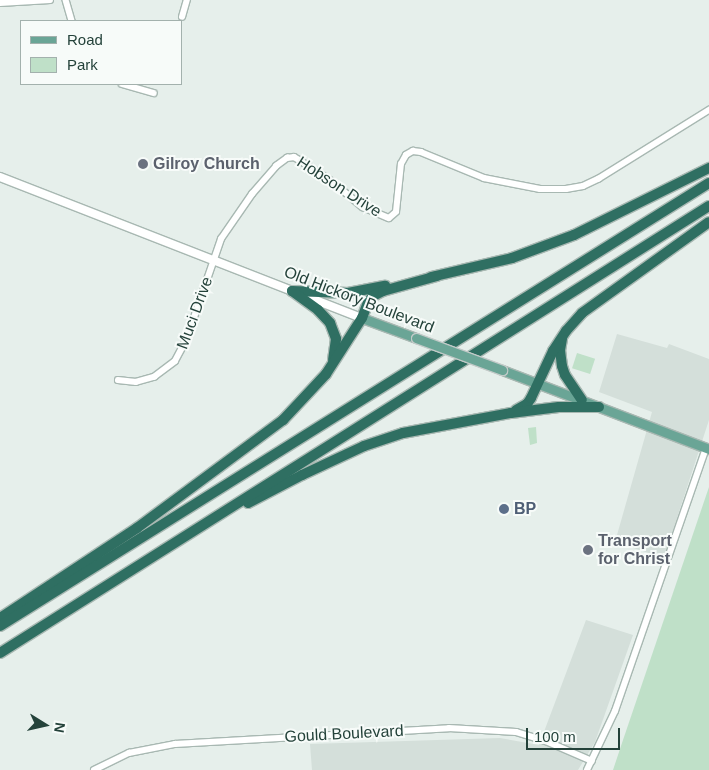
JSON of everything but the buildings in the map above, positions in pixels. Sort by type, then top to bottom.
[{"type":"highway","points":[[292,291],[348,293],[437,276],[512,258],[574,235],[709,168]]},
{"type":"highway","points":[[0,626],[709,183]]},
{"type":"highway","points":[[0,653],[709,206]]},
{"type":"highway","points":[[511,413],[526,404],[544,366],[566,331],[582,313],[709,222]]},
{"type":"highway","points":[[0,618],[137,528],[262,437],[302,402],[330,367],[362,318],[368,302],[376,294],[437,276]]},
{"type":"highway","points":[[292,291],[323,314],[332,327],[336,349],[330,367]]},
{"type":"highway","points":[[566,331],[560,350],[562,366],[565,375],[582,400]]},
{"type":"highway","points":[[179,540],[302,475],[364,446],[403,433],[511,413],[559,407],[599,408]]},
{"type":"main road","name":"Old Hickory Boulevard","points":[[0,177],[213,261],[708,449]]},
{"type":"street","points":[[0,3],[50,0]]},
{"type":"street","points":[[66,0],[72,20]]},
{"type":"street","points":[[182,17],[187,0]]},
{"type":"street","points":[[126,85],[154,93]]},
{"type":"street","name":"Hobson Drive","points":[[213,261],[221,239],[241,207],[276,166],[290,157],[296,158],[314,169],[371,212],[388,218],[396,212],[401,164],[406,155],[413,151],[421,152],[468,173],[489,179],[540,189],[566,189],[583,186],[598,179],[709,110]]},
{"type":"street","name":"Muci Drive","points":[[118,380],[136,382],[154,377],[168,369],[175,361],[187,338],[213,261]]},
{"type":"street","points":[[586,770],[615,711],[708,449]]},
{"type":"street","name":"Gould Boulevard","points":[[94,770],[129,753],[175,744],[449,728],[516,732],[546,741],[592,761]]},
{"type":"shaded area","points":[[617,334],[667,348],[669,344],[709,359],[709,420],[664,558],[615,542],[652,412],[599,392]]},
{"type":"shaded area","points":[[586,620],[633,635],[595,742],[578,770],[312,770],[310,744],[500,738],[539,745]]},
{"type":"green space","points":[[577,353],[595,359],[590,374],[572,368]]},
{"type":"green space","points":[[536,427],[537,443],[530,445],[528,428]]},
{"type":"green space","points":[[709,487],[709,770],[613,770],[623,740]]},
{"type":"place","name":"Gilroy Church","points":[[143,164]]},
{"type":"place","name":"BP","points":[[504,509]]},
{"type":"place","name":"Transport for Christ","points":[[588,550]]}]
